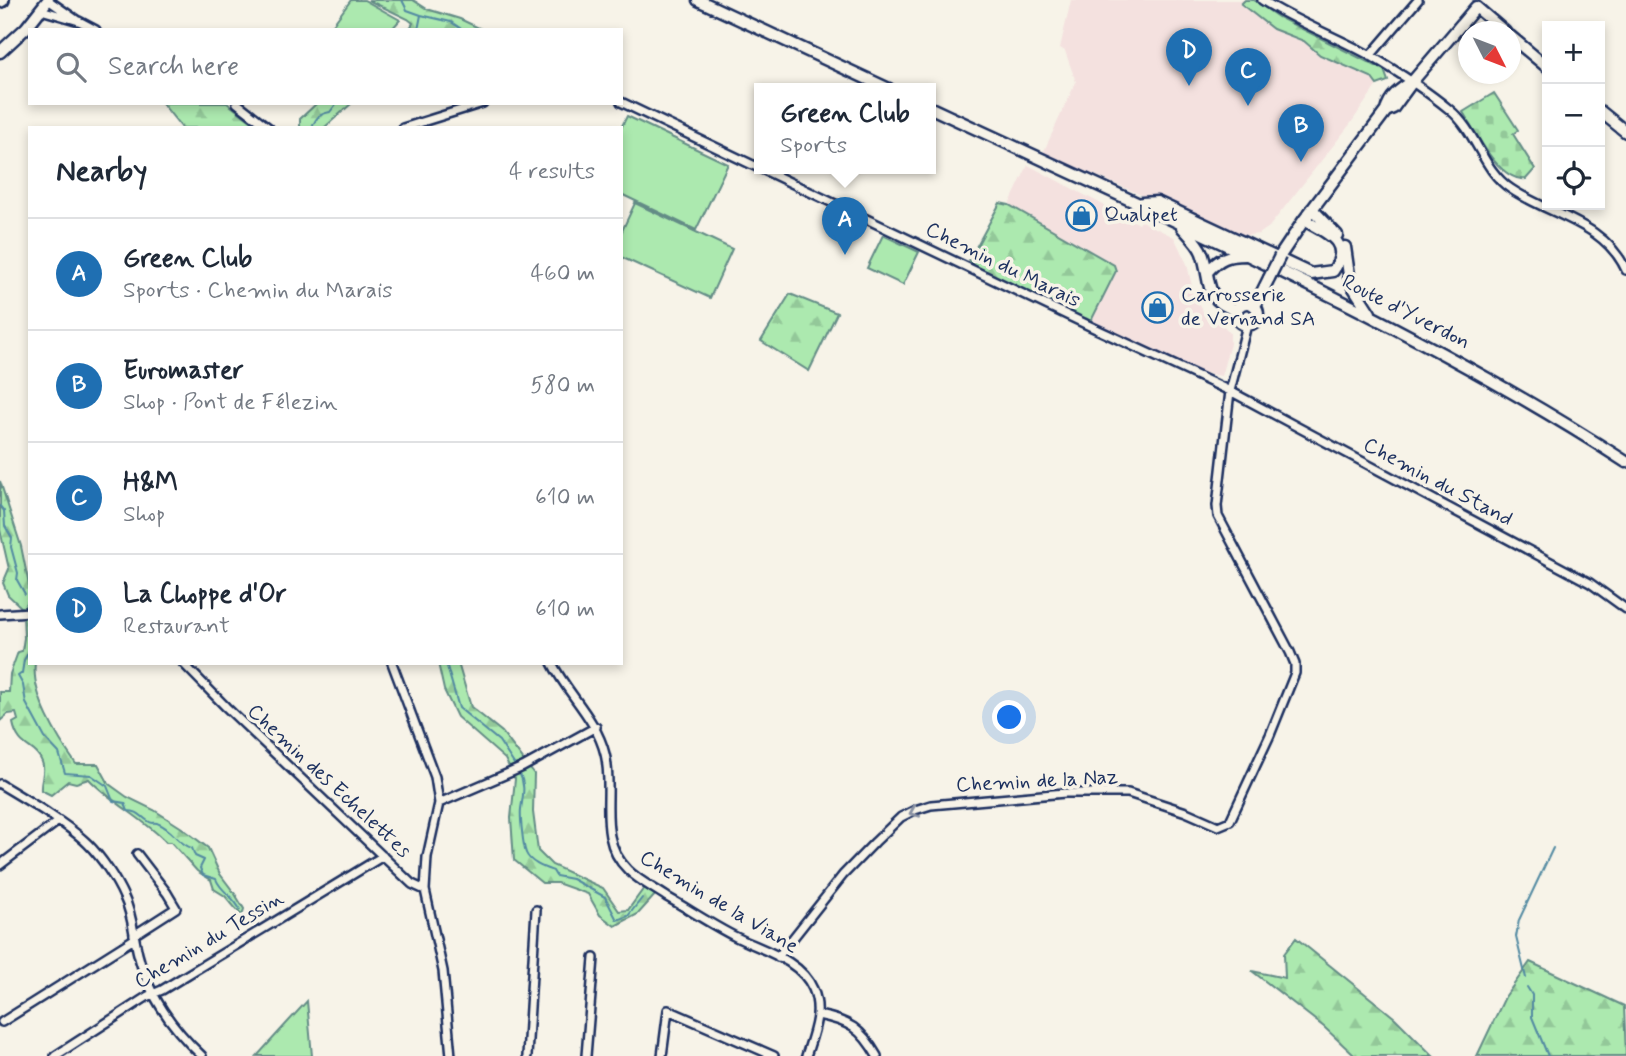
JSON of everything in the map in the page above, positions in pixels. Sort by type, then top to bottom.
[{"type":"main road","points":[[0,52],[26,28],[48,0]]},
{"type":"main road","points":[[698,0],[876,83]]},
{"type":"main road","points":[[1236,310],[1238,321],[1247,325],[1256,320],[1258,313],[1255,306],[1280,256],[1304,220],[1386,111],[1387,104],[1398,90],[1412,82],[1472,4],[1492,21]]},
{"type":"main road","points":[[1521,45],[1542,63]]},
{"type":"main road","name":"Route d'Yverdon","points":[[936,110],[1250,255],[1373,316],[1558,418],[1626,462]]},
{"type":"main road","points":[[1605,115],[1626,132]]},
{"type":"main road","points":[[1139,203],[1157,202],[1311,274],[1333,271],[1339,263],[1341,253],[1338,243],[1333,236],[1304,220]]},
{"type":"main road","points":[[1312,209],[1346,248],[1350,282],[1373,316]]},
{"type":"main road","points":[[1177,221],[1201,250],[1214,298],[1236,310]]},
{"type":"main road","points":[[1208,272],[1219,259],[1230,255],[1250,255]]},
{"type":"main road","points":[[1236,310],[1245,303],[1255,306]]},
{"type":"street","points":[[48,0],[92,28]]},
{"type":"street","points":[[1262,0],[1370,56],[1412,82],[1457,116],[1498,179],[1530,200],[1601,236],[1625,264]]},
{"type":"street","points":[[1370,56],[1418,0]]},
{"type":"street","points":[[41,10],[79,21]]},
{"type":"street","name":"Chemin du Marais","points":[[623,103],[754,165]]},
{"type":"street","points":[[240,105],[267,126]]},
{"type":"street","points":[[409,126],[477,105]]},
{"type":"street","name":"Chemin du Marais","points":[[773,174],[1230,391]]},
{"type":"street","points":[[1230,391],[1247,325]]},
{"type":"street","name":"Chemin du Stand","points":[[1230,391],[1590,583],[1626,609]]},
{"type":"street","name":"Chemin de la Naz","points":[[778,957],[844,875],[901,817],[931,805],[1065,793],[1128,793],[1186,812],[1218,826],[1225,825],[1236,811],[1292,685],[1295,664],[1218,516],[1230,391]]},
{"type":"street","points":[[0,614],[28,612]]},
{"type":"street","name":"Chemin des Echelettes","points":[[185,665],[412,884],[425,890]]},
{"type":"street","points":[[393,665],[435,777],[439,803],[427,857],[425,890],[443,971],[451,1056]]},
{"type":"street","name":"Chemin de la Viane","points":[[553,665],[596,727],[601,740],[608,769],[608,827],[613,848],[620,861],[635,876],[654,888],[734,936],[778,957],[806,977],[815,993],[818,1015]]},
{"type":"street","points":[[439,803],[523,768],[596,727]]},
{"type":"street","points":[[0,784],[90,845],[127,904],[141,965],[154,994],[185,1041],[202,1056]]},
{"type":"street","points":[[0,865],[57,821]]},
{"type":"street","points":[[2,1022],[176,908],[137,854]]},
{"type":"street","name":"Chemin du Tessin","points":[[55,1056],[383,856]]},
{"type":"street","points":[[527,1056],[536,910]]},
{"type":"street","points":[[586,1056],[594,958]]},
{"type":"street","points":[[662,1056],[668,1010],[774,1056]]},
{"type":"street","points":[[806,1056],[818,1015],[838,1018],[855,1027],[877,1056]]},
{"type":"shaded area","points":[[1071,0],[1245,0],[1241,4],[1273,29],[1305,41],[1320,55],[1371,78],[1377,85],[1351,123],[1269,227],[1259,234],[1238,236],[1043,153],[1076,82],[1065,51],[1060,48]]},
{"type":"shaded area","points":[[1028,165],[1139,224],[1141,221],[1174,237],[1187,264],[1195,300],[1203,311],[1230,333],[1230,344],[1221,376],[1170,361],[1090,323],[1116,271],[1114,265],[1009,205]]},
{"type":"green space","points":[[351,0],[364,0],[400,20],[393,28],[330,28]]},
{"type":"green space","points":[[368,0],[413,0],[427,9],[479,28],[410,28],[413,23]]},
{"type":"green space","points":[[1245,0],[1254,0],[1278,17],[1384,70],[1388,81],[1377,85],[1371,77],[1320,55],[1304,41],[1273,29],[1241,4]]},
{"type":"green space","points":[[1494,93],[1518,130],[1513,134],[1535,169],[1526,179],[1516,178],[1498,165],[1463,112]]},
{"type":"green space","points":[[164,105],[230,105],[257,126],[180,126]]},
{"type":"green space","points":[[315,105],[350,105],[326,126],[300,126],[300,119]]},
{"type":"green space","points":[[627,116],[728,164],[696,230],[623,195],[622,126]]},
{"type":"green space","points":[[635,203],[732,249],[710,298],[623,258],[623,229]]},
{"type":"green space","points":[[1000,203],[1009,205],[1114,265],[1116,271],[1090,323],[967,264]]},
{"type":"green space","points":[[883,235],[919,252],[903,285],[867,268]]},
{"type":"green space","points":[[790,294],[837,313],[809,371],[761,341]]},
{"type":"green space","points":[[0,481],[21,546],[28,580],[28,601],[23,609],[8,595],[3,583],[9,569],[0,530]]},
{"type":"green space","points":[[28,613],[28,665],[35,665],[41,702],[61,742],[76,764],[98,764],[109,784],[182,828],[208,848],[220,874],[244,909],[242,916],[225,896],[214,889],[211,880],[197,871],[171,842],[166,842],[89,779],[76,783],[68,781],[51,795],[41,790],[42,762],[15,731],[13,723],[18,720],[16,713],[8,714],[0,721],[0,692],[9,692],[10,674],[18,652],[22,651],[23,614]]},
{"type":"green space","points":[[438,665],[459,665],[471,707],[502,732],[534,774],[533,812],[538,851],[552,865],[603,888],[619,911],[628,910],[644,888],[656,894],[638,914],[615,926],[600,915],[588,894],[557,883],[542,883],[514,860],[511,818],[515,779],[505,759],[457,717],[444,690]]},
{"type":"green space","points":[[1296,938],[1395,1018],[1433,1056],[1355,1056],[1324,1027],[1252,971],[1285,978],[1284,954]]},
{"type":"green space","points":[[1530,962],[1624,1006],[1626,1056],[1477,1056],[1505,997]]},
{"type":"green space","points":[[307,1001],[312,1056],[257,1056]]},
{"type":"waterway","points":[[402,0],[407,10],[421,15],[418,28]]},
{"type":"waterway","points":[[421,15],[451,22],[460,28]]},
{"type":"waterway","points":[[313,126],[319,117],[330,112],[335,105]]},
{"type":"waterway","points":[[0,506],[4,511],[5,526],[12,538],[17,580],[25,594]]},
{"type":"waterway","points":[[28,653],[22,673],[18,676],[23,685],[26,703],[45,738],[59,753],[65,773],[91,775],[107,786],[113,801],[125,803],[128,811],[164,826],[183,844],[192,848],[195,856],[204,860],[200,868],[203,875],[216,879],[240,910]]},
{"type":"waterway","points":[[447,665],[459,708],[499,741],[516,767]]},
{"type":"waterway","points":[[519,772],[523,786],[523,838],[526,853],[531,860],[553,871],[556,876],[572,879],[605,897],[617,920],[628,916],[642,898]]},
{"type":"waterway","points":[[1526,978],[1516,937],[1519,920],[1553,848]]},
{"type":"waterway","points":[[1527,987],[1532,995],[1532,1017],[1548,1056]]},
{"type":"place","name":"La Choppe d'Or","points":[[1189,86]]},
{"type":"place","name":"H&M","points":[[1248,106]]},
{"type":"place","name":"Euromaster","points":[[1301,162]]},
{"type":"place","name":"Qualipet","points":[[1081,215]]},
{"type":"place","name":"Green Club","points":[[845,255]]},
{"type":"place","name":"Carrosserie de Vernand SA","points":[[1158,307]]}]
